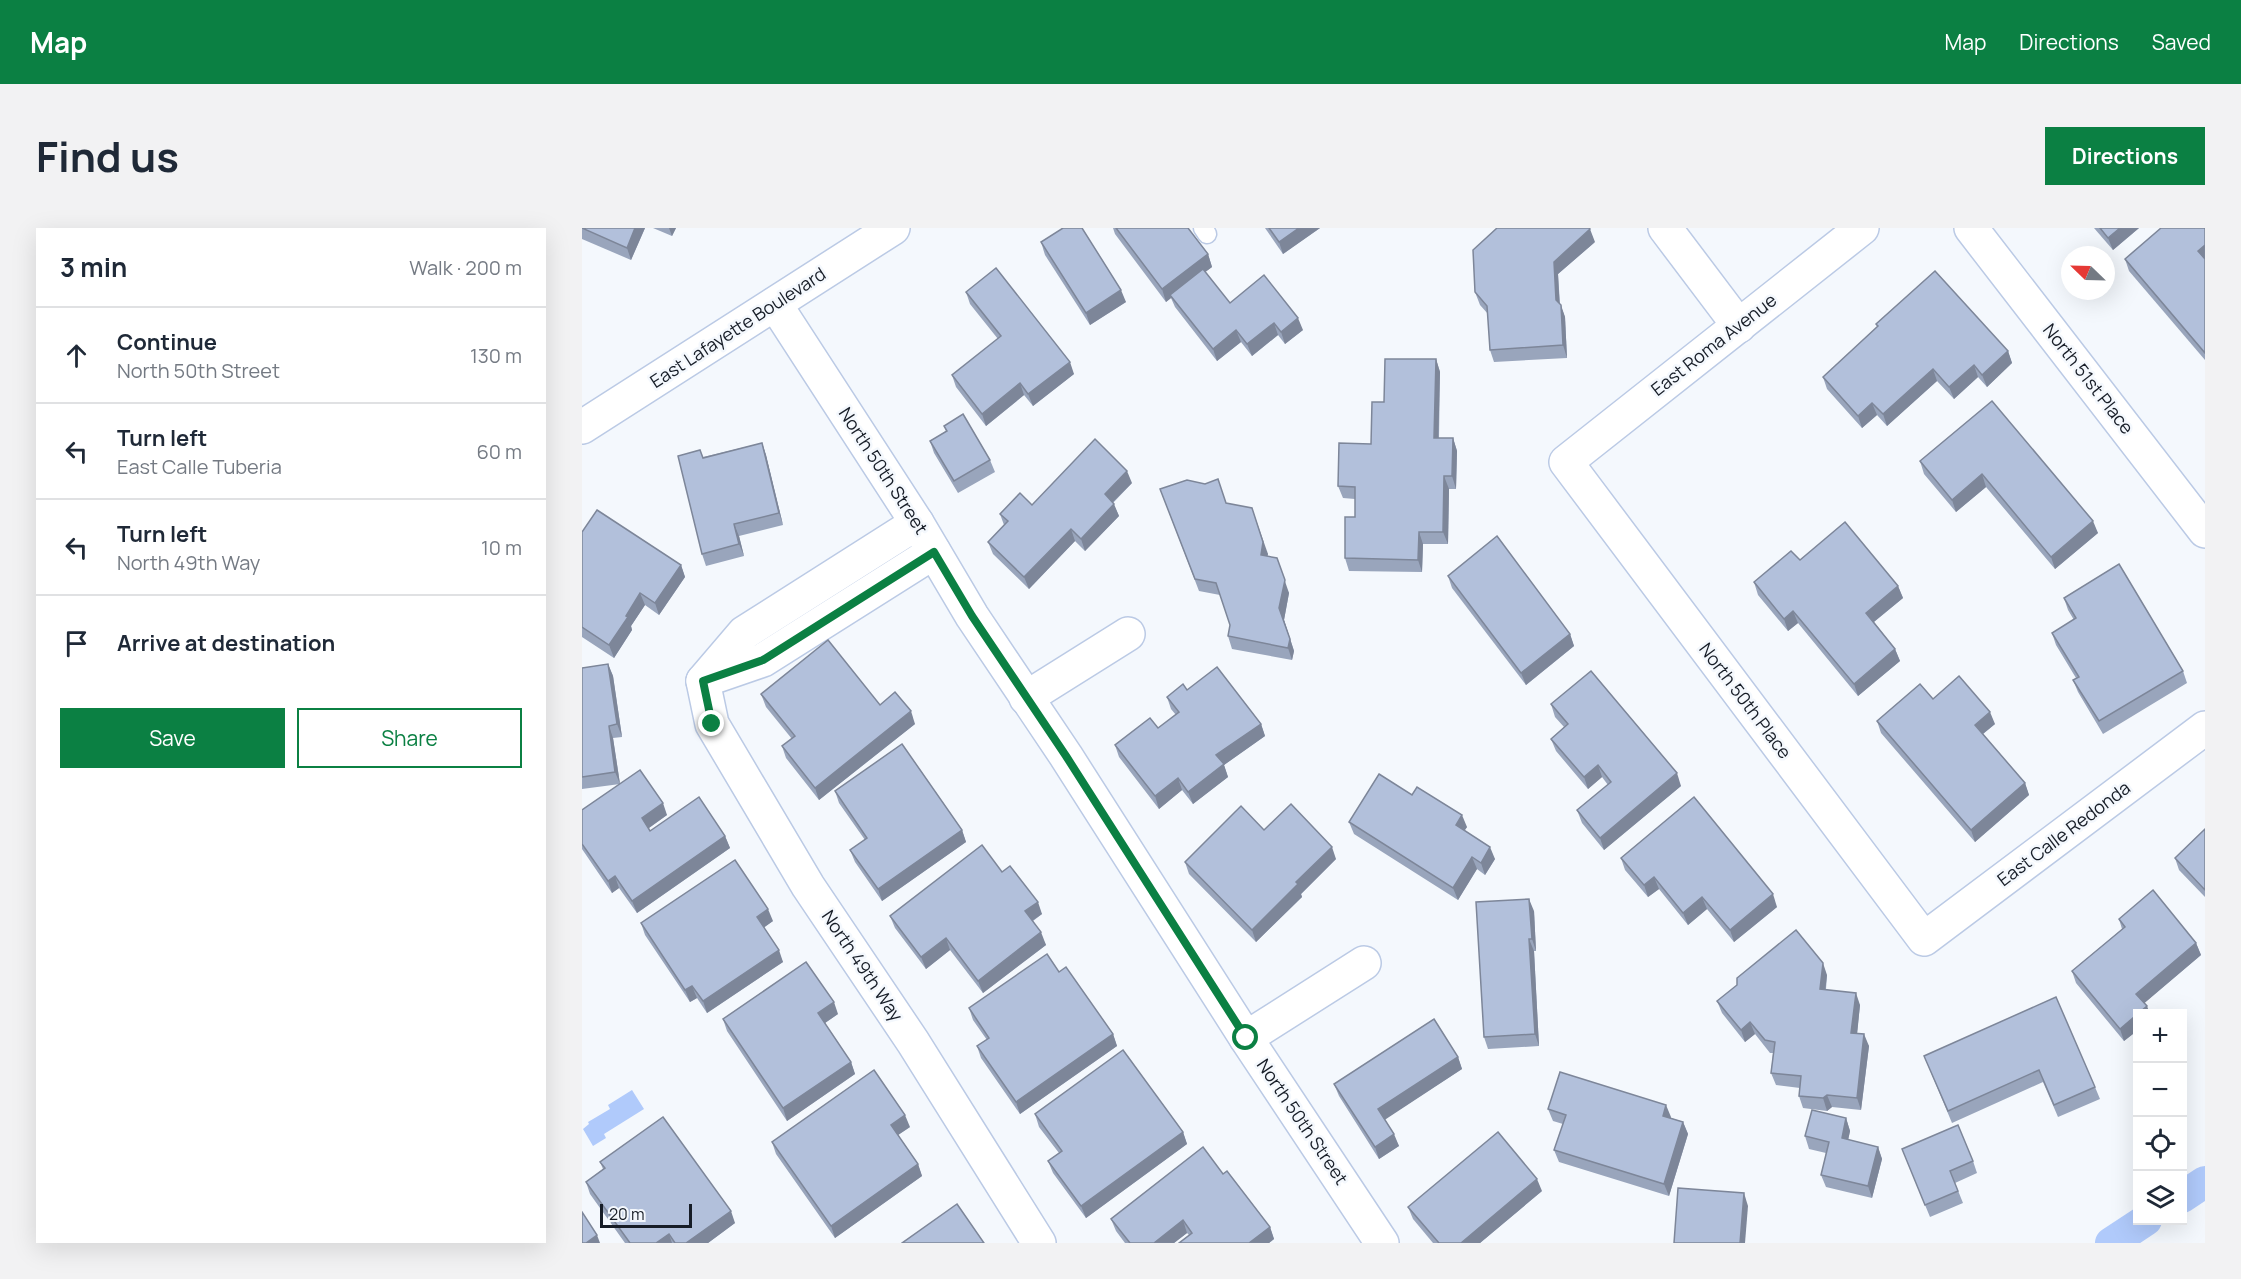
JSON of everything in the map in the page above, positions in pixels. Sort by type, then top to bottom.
[{"type":"street","name":"East Lafayette Boulevard","points":[[582,427],[894,228]]},
{"type":"street","points":[[1665,228],[1738,326]]},
{"type":"street","name":"East Roma Avenue","points":[[1566,462],[1862,228]]},
{"type":"street","name":"North 51st Place","points":[[1971,228],[2205,531]]},
{"type":"street","name":"North 50th Street","points":[[775,304],[917,523],[972,616],[1382,1243]]},
{"type":"street","name":"North 50th Place","points":[[1566,462],[1924,939]]},
{"type":"street","points":[[703,681],[744,633],[917,523]]},
{"type":"street","points":[[703,681],[763,660],[934,552]]},
{"type":"street","points":[[814,588],[834,616]]},
{"type":"street","points":[[1026,698],[1128,634]]},
{"type":"street","name":"North 49th Way","points":[[703,681],[712,724],[808,886],[913,1042],[1039,1243]]},
{"type":"street","name":"East Calle Redonda","points":[[1924,939],[2205,728]]},
{"type":"street","points":[[1246,1038],[1364,963]]},
{"type":"water","points":[[632,1090],[644,1109],[604,1134],[606,1138],[593,1146],[583,1129],[589,1124],[588,1122],[610,1109],[608,1105]]},
{"type":"building","points":[[582,228],[635,228],[627,248]]},
{"type":"building","points":[[1063,228],[1082,228],[1121,290],[1086,313],[1041,242]]},
{"type":"building","points":[[1116,228],[1188,228],[1208,254],[1162,289]]},
{"type":"building","points":[[1269,228],[1299,228],[1279,242]]},
{"type":"building","points":[[1497,228],[1590,229],[1554,262],[1556,300],[1561,305],[1563,345],[1490,350],[1487,306],[1475,292],[1473,250]]},
{"type":"building","points":[[2100,228],[2120,228],[2108,238]]},
{"type":"building","points":[[2161,228],[2205,228],[2205,245],[2198,251],[2205,259],[2205,353],[2125,259]]},
{"type":"building","points":[[996,268],[1070,362],[1028,394],[1020,383],[982,414],[952,375],[1001,336],[966,292]]},
{"type":"building","points":[[1203,269],[1230,303],[1264,275],[1298,318],[1281,332],[1274,323],[1247,344],[1236,330],[1213,349],[1170,295]]},
{"type":"building","points":[[1935,271],[2008,351],[1982,375],[1974,365],[1949,387],[1933,369],[1883,414],[1872,403],[1858,416],[1823,377],[1878,326],[1876,324]]},
{"type":"building","points":[[1385,359],[1436,359],[1434,438],[1453,438],[1452,476],[1444,476],[1443,532],[1419,532],[1418,560],[1345,558],[1345,517],[1355,517],[1355,487],[1338,486],[1339,443],[1371,444],[1372,402],[1384,402]]},
{"type":"building","points":[[1992,401],[2093,521],[2051,557],[1982,474],[1952,500],[1920,461]]},
{"type":"building","points":[[963,414],[990,460],[954,481],[930,441],[947,431],[944,426]]},
{"type":"building","points":[[1095,439],[1127,471],[1105,494],[1114,504],[1081,539],[1071,529],[1024,577],[988,542],[1008,521],[1000,514],[1020,493],[1032,505]]},
{"type":"building","points":[[762,443],[779,513],[734,524],[739,544],[702,554],[678,456],[700,450],[703,458]]},
{"type":"building","points":[[1218,479],[1226,503],[1252,508],[1263,542],[1261,555],[1277,558],[1285,580],[1279,608],[1290,639],[1288,648],[1228,636],[1230,625],[1216,583],[1195,579],[1160,489],[1187,480],[1205,484]]},
{"type":"building","points":[[597,510],[681,565],[655,603],[640,593],[626,616],[628,617],[609,645],[582,627],[582,532]]},
{"type":"building","points":[[1845,522],[1898,586],[1866,613],[1895,649],[1854,684],[1793,611],[1784,619],[1754,582],[1791,551],[1800,560]]},
{"type":"building","points":[[1497,536],[1570,634],[1521,673],[1448,576]]},
{"type":"building","points":[[2119,564],[2183,671],[2099,721],[2073,680],[2079,677],[2052,633],[2076,618],[2064,598]]},
{"type":"building","points":[[828,640],[880,705],[895,692],[911,711],[815,788],[782,746],[795,736],[761,694]]},
{"type":"building","points":[[608,664],[617,724],[609,726],[615,772],[582,777],[582,668]]},
{"type":"building","points":[[1217,667],[1261,724],[1216,755],[1224,764],[1188,792],[1178,778],[1155,796],[1115,745],[1150,718],[1158,728],[1179,712],[1167,697],[1183,684],[1187,690]]},
{"type":"building","points":[[1591,671],[1677,773],[1600,838],[1577,810],[1611,782],[1598,765],[1584,777],[1551,739],[1568,724],[1551,704]]},
{"type":"building","points":[[1959,676],[1990,712],[1975,725],[2025,783],[1971,830],[1877,721],[1920,684],[1933,699]]},
{"type":"building","points":[[902,744],[962,830],[878,889],[850,850],[867,838],[835,791]]},
{"type":"building","points":[[640,770],[663,803],[642,818],[650,831],[699,797],[725,836],[632,901],[615,876],[608,881],[582,844],[582,810]]},
{"type":"building","points":[[1379,774],[1412,795],[1417,787],[1462,815],[1456,825],[1490,847],[1481,863],[1472,857],[1453,888],[1349,822]]},
{"type":"building","points":[[1694,797],[1773,894],[1730,930],[1702,897],[1683,913],[1654,877],[1644,885],[1621,858]]},
{"type":"building","points":[[1291,804],[1332,847],[1252,930],[1185,862],[1241,806],[1264,830]]},
{"type":"building","points":[[2205,829],[2205,890],[2175,858]]},
{"type":"building","points":[[982,845],[1002,872],[1010,866],[1038,902],[1025,911],[1041,932],[978,981],[946,938],[921,957],[890,916]]},
{"type":"building","points":[[735,860],[768,909],[757,917],[779,950],[703,1001],[692,986],[685,990],[641,923]]},
{"type":"building","points":[[2153,890],[2196,943],[2136,994],[2147,1006],[2143,1009],[2133,1009],[2133,1018],[2120,1029],[2072,971],[2125,927],[2119,919]]},
{"type":"building","points":[[1529,899],[1535,1034],[1484,1037],[1476,902]]},
{"type":"building","points":[[1796,930],[1823,963],[1820,989],[1856,993],[1851,1033],[1864,1034],[1857,1098],[1827,1095],[1823,1098],[1799,1096],[1801,1076],[1771,1073],[1775,1042],[1765,1040],[1750,1022],[1741,1030],[1717,1001],[1737,985],[1737,978]]},
{"type":"building","points":[[1047,954],[1059,972],[1066,967],[1113,1034],[1016,1102],[977,1046],[989,1038],[969,1008]]},
{"type":"building","points":[[806,962],[834,1002],[818,1013],[851,1062],[783,1108],[723,1019]]},
{"type":"building","points":[[2056,997],[2095,1087],[2054,1105],[2039,1070],[1948,1111],[1924,1056]]},
{"type":"building","points":[[1434,1019],[1458,1057],[1378,1109],[1394,1134],[1375,1147],[1334,1084]]},
{"type":"building","points":[[1123,1050],[1183,1132],[1081,1206],[1048,1161],[1062,1151],[1035,1114]]},
{"type":"building","points":[[874,1070],[905,1115],[891,1125],[918,1164],[831,1226],[772,1142]]},
{"type":"building","points":[[1560,1072],[1666,1105],[1663,1116],[1683,1122],[1664,1184],[1554,1150],[1566,1115],[1548,1109]]},
{"type":"building","points":[[1812,1110],[1846,1118],[1842,1138],[1878,1147],[1868,1186],[1821,1175],[1829,1142],[1805,1136]]},
{"type":"building","points":[[663,1117],[731,1211],[686,1243],[675,1243],[669,1234],[656,1243],[630,1243],[586,1182],[605,1168],[600,1162]]},
{"type":"building","points":[[1958,1125],[1973,1161],[1950,1171],[1958,1191],[1925,1205],[1902,1149]]},
{"type":"building","points":[[1498,1132],[1537,1179],[1461,1243],[1439,1243],[1408,1207]]},
{"type":"building","points":[[1203,1147],[1223,1174],[1227,1171],[1270,1227],[1249,1243],[1179,1243],[1192,1233],[1183,1220],[1154,1243],[1130,1243],[1111,1219]]},
{"type":"building","points":[[1678,1188],[1744,1193],[1740,1243],[1674,1243]]},
{"type":"building","points":[[957,1204],[984,1243],[902,1243]]},
{"type":"building","points":[[582,1212],[597,1235],[586,1243],[582,1243]]},
{"type":"waterway","points":[[2187,1194],[2205,1182]]},
{"type":"waterway","points":[[2111,1243],[2138,1225]]},
{"type":"route","points":[[712,724],[703,681],[763,660],[934,552],[972,616],[1066,756],[1246,1038]]}]
